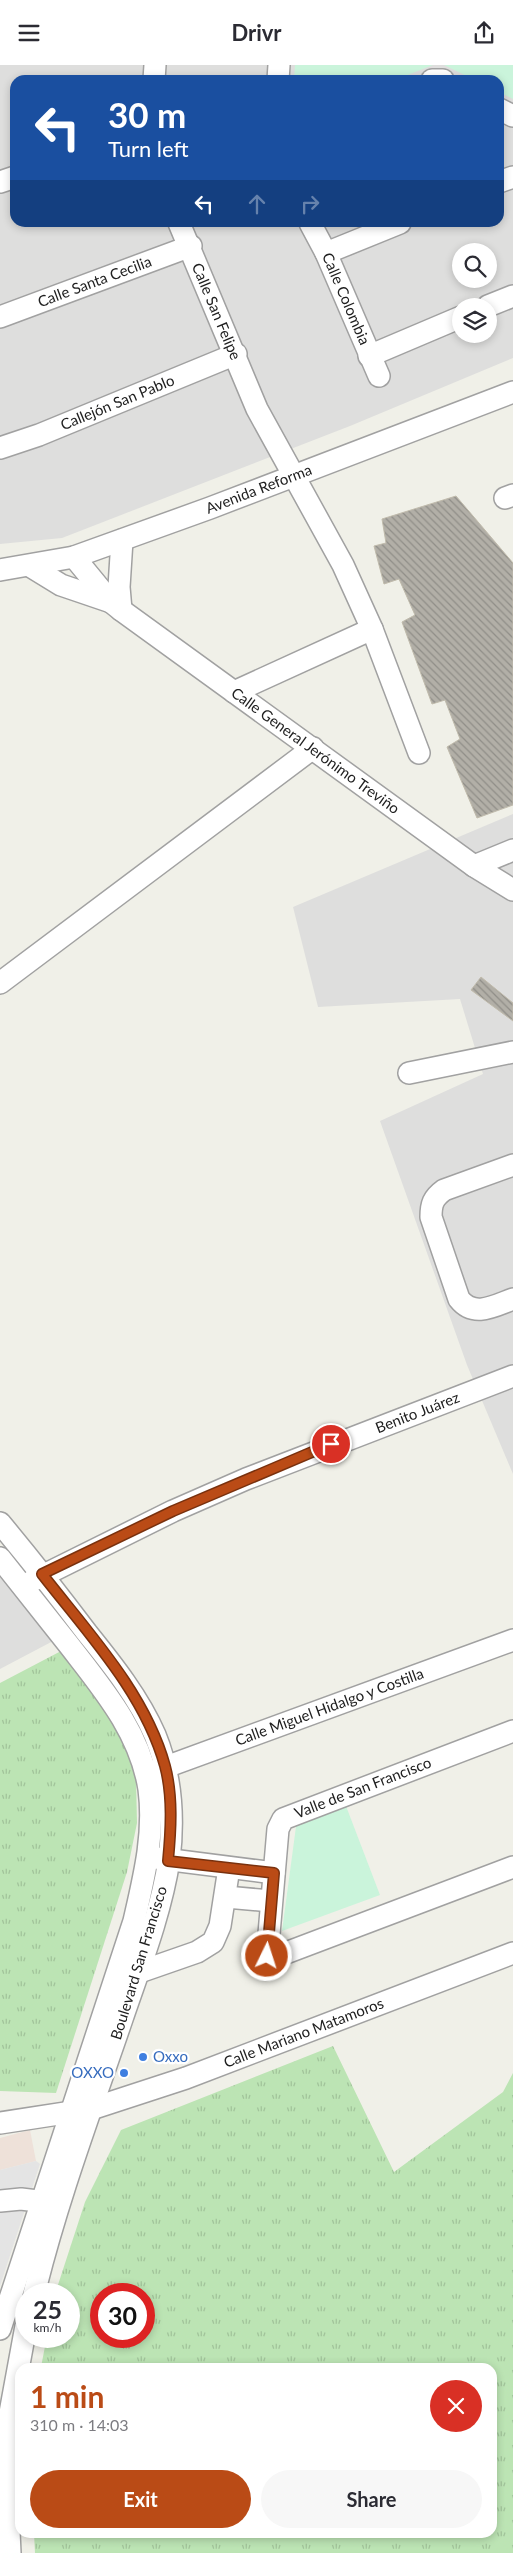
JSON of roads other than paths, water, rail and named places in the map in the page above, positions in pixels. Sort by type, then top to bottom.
[{"type":"street","name":"Calle San Felipe","points":[[182,227],[257,409],[292,476],[343,565],[372,629],[419,753]]},
{"type":"street","name":"Calle Colombia","points":[[312,227],[326,253],[379,376]]},
{"type":"street","points":[[326,253],[390,227]]},
{"type":"street","name":"Calle Santa Cecilia","points":[[0,317],[191,246]]},
{"type":"street","points":[[497,302],[513,296]]},
{"type":"street","points":[[369,356],[452,321]]},
{"type":"street","name":"Callejón San Pablo","points":[[0,448],[39,435],[236,355]]},
{"type":"street","name":"Avenida Reforma","points":[[0,570],[74,557],[513,392]]},
{"type":"street","points":[[116,606],[122,540]]},
{"type":"street","points":[[74,557],[116,606]]},
{"type":"street","points":[[30,566],[61,585],[116,606]]},
{"type":"street","name":"Calle General Jerónimo Treviño","points":[[116,606],[313,747],[474,866],[513,890]]},
{"type":"street","points":[[234,691],[372,629]]},
{"type":"street","points":[[0,983],[313,747]]},
{"type":"street","points":[[474,866],[513,850]]},
{"type":"street","points":[[409,1073],[513,1053]]},
{"type":"street","points":[[513,1165],[444,1190],[435,1197],[430,1205],[431,1217],[459,1299],[465,1307],[473,1310],[488,1308],[513,1299]]},
{"type":"street","name":"Benito Juárez","points":[[23,1587],[42,1574],[173,1511],[246,1479],[513,1376]]},
{"type":"street","name":"Boulevard San Francisco","points":[[0,1523],[111,1663],[135,1699],[154,1735],[156,1771],[148,1857],[134,1921],[113,1979],[81,2111]]},
{"type":"street","name":"Boulevard San Francisco","points":[[0,1558],[108,1695],[156,1771],[171,1825],[168,1861],[138,1975],[81,2111],[50,2202],[0,2329]]},
{"type":"street","name":"Calle Miguel Hidalgo y Costilla","points":[[156,1771],[513,1640]]},
{"type":"street","name":"Valle de San Francisco","points":[[513,1731],[285,1818],[278,1829],[267,1956],[269,1959],[513,1867]]},
{"type":"street","points":[[148,1857],[229,1869],[274,1873]]},
{"type":"street","points":[[113,1979],[138,1975],[197,1952],[213,1942],[220,1926],[229,1869]]},
{"type":"street","points":[[226,1897],[271,1901]]},
{"type":"street","name":"Calle Mariano Matamoros","points":[[0,2123],[81,2111],[186,2078],[513,1953]]},
{"type":"street","points":[[0,2201],[50,2202]]},
{"type":"street","name":"Boulevard San Francisco","points":[[36,2283],[50,2202]]},
{"type":"street","points":[[19,2363],[22,2348]]},
{"type":"street","points":[[10,2553],[6,2466],[10,2413],[15,2386]]},
{"type":"place","name":"Oxxo","points":[[143,2057]]},
{"type":"place","name":"OXXO","points":[[124,2073]]}]
